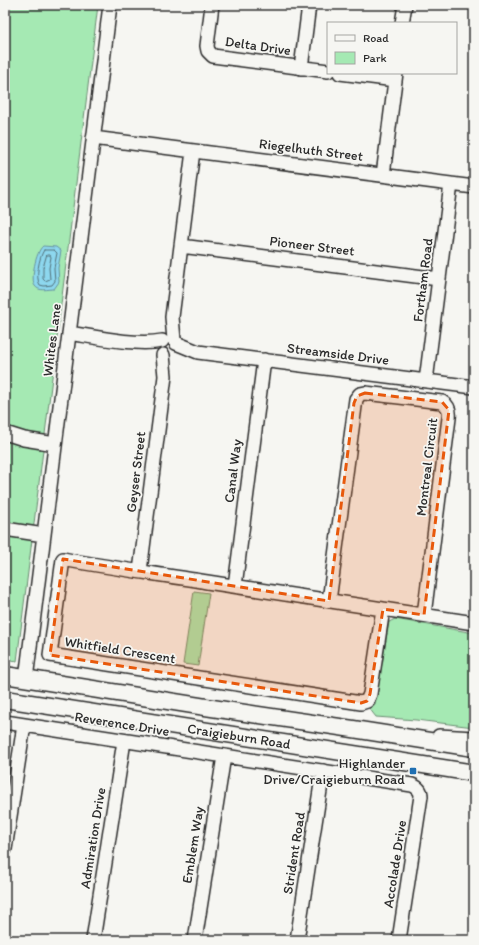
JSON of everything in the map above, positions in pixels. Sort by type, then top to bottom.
[{"type":"main road","name":"Craigieburn Road","points":[[5,675],[474,748]]},
{"type":"main road","name":"Craigieburn Road","points":[[5,699],[474,774]]},
{"type":"street","name":"Whites Lane","points":[[26,678],[110,5]]},
{"type":"street","name":"Delta Drive","points":[[212,5],[207,46],[208,51],[213,56],[327,72]]},
{"type":"street","points":[[301,68],[309,5]]},
{"type":"street","points":[[402,22],[405,5]]},
{"type":"street","points":[[359,74],[396,76],[384,175]]},
{"type":"street","name":"Riegelhuth Street","points":[[93,138],[474,187]]},
{"type":"street","name":"Geyser Street","points":[[140,572],[193,151]]},
{"type":"street","name":"Fortham Road","points":[[426,381],[451,184]]},
{"type":"street","name":"Pioneer Street","points":[[181,246],[439,279]]},
{"type":"street","name":"Streamside Drive","points":[[69,334],[474,387]]},
{"type":"street","name":"Canal Way","points":[[235,586],[264,360]]},
{"type":"street","name":"Montreal Circuit","points":[[329,601],[356,399],[360,394],[365,393],[442,402],[448,406],[449,418],[424,615]]},
{"type":"street","points":[[5,433],[24,439],[55,444]]},
{"type":"street","points":[[5,529],[44,535]]},
{"type":"street","name":"Whitfield Crescent","points":[[383,609],[370,694],[367,701],[361,703],[50,655],[63,559],[474,623]]},
{"type":"street","name":"Reverence Drive","points":[[5,722],[412,785],[417,787],[421,792]]},
{"type":"street","points":[[5,848],[7,825],[24,725]]},
{"type":"street","points":[[389,734],[474,738]]},
{"type":"street","name":"Admiration Drive","points":[[93,940],[124,740]]},
{"type":"street","name":"Emblem Way","points":[[195,940],[224,756]]},
{"type":"street","name":"Strident Road","points":[[297,940],[323,772]]},
{"type":"street","name":"Accolade Drive","points":[[399,940],[420,807],[421,792]]},
{"type":"highlighted area","points":[[365,393],[442,402],[449,410],[424,615],[383,609],[370,694],[367,701],[361,703],[50,655],[63,559],[329,601],[354,403],[357,396]]},
{"type":"green space","points":[[5,5],[98,5],[17,661],[5,659]]},
{"type":"green space","points":[[194,591],[209,593],[198,666],[183,664]]},
{"type":"green space","points":[[395,619],[474,633],[474,727],[376,717],[369,708],[375,704],[389,622]]},
{"type":"water","points":[[43,246],[56,247],[61,251],[58,268],[59,282],[54,289],[39,289],[34,283],[33,272],[36,259],[40,249]]},
{"type":"place","name":"Highlander Drive/Craigieburn Road","points":[[413,771]]}]
